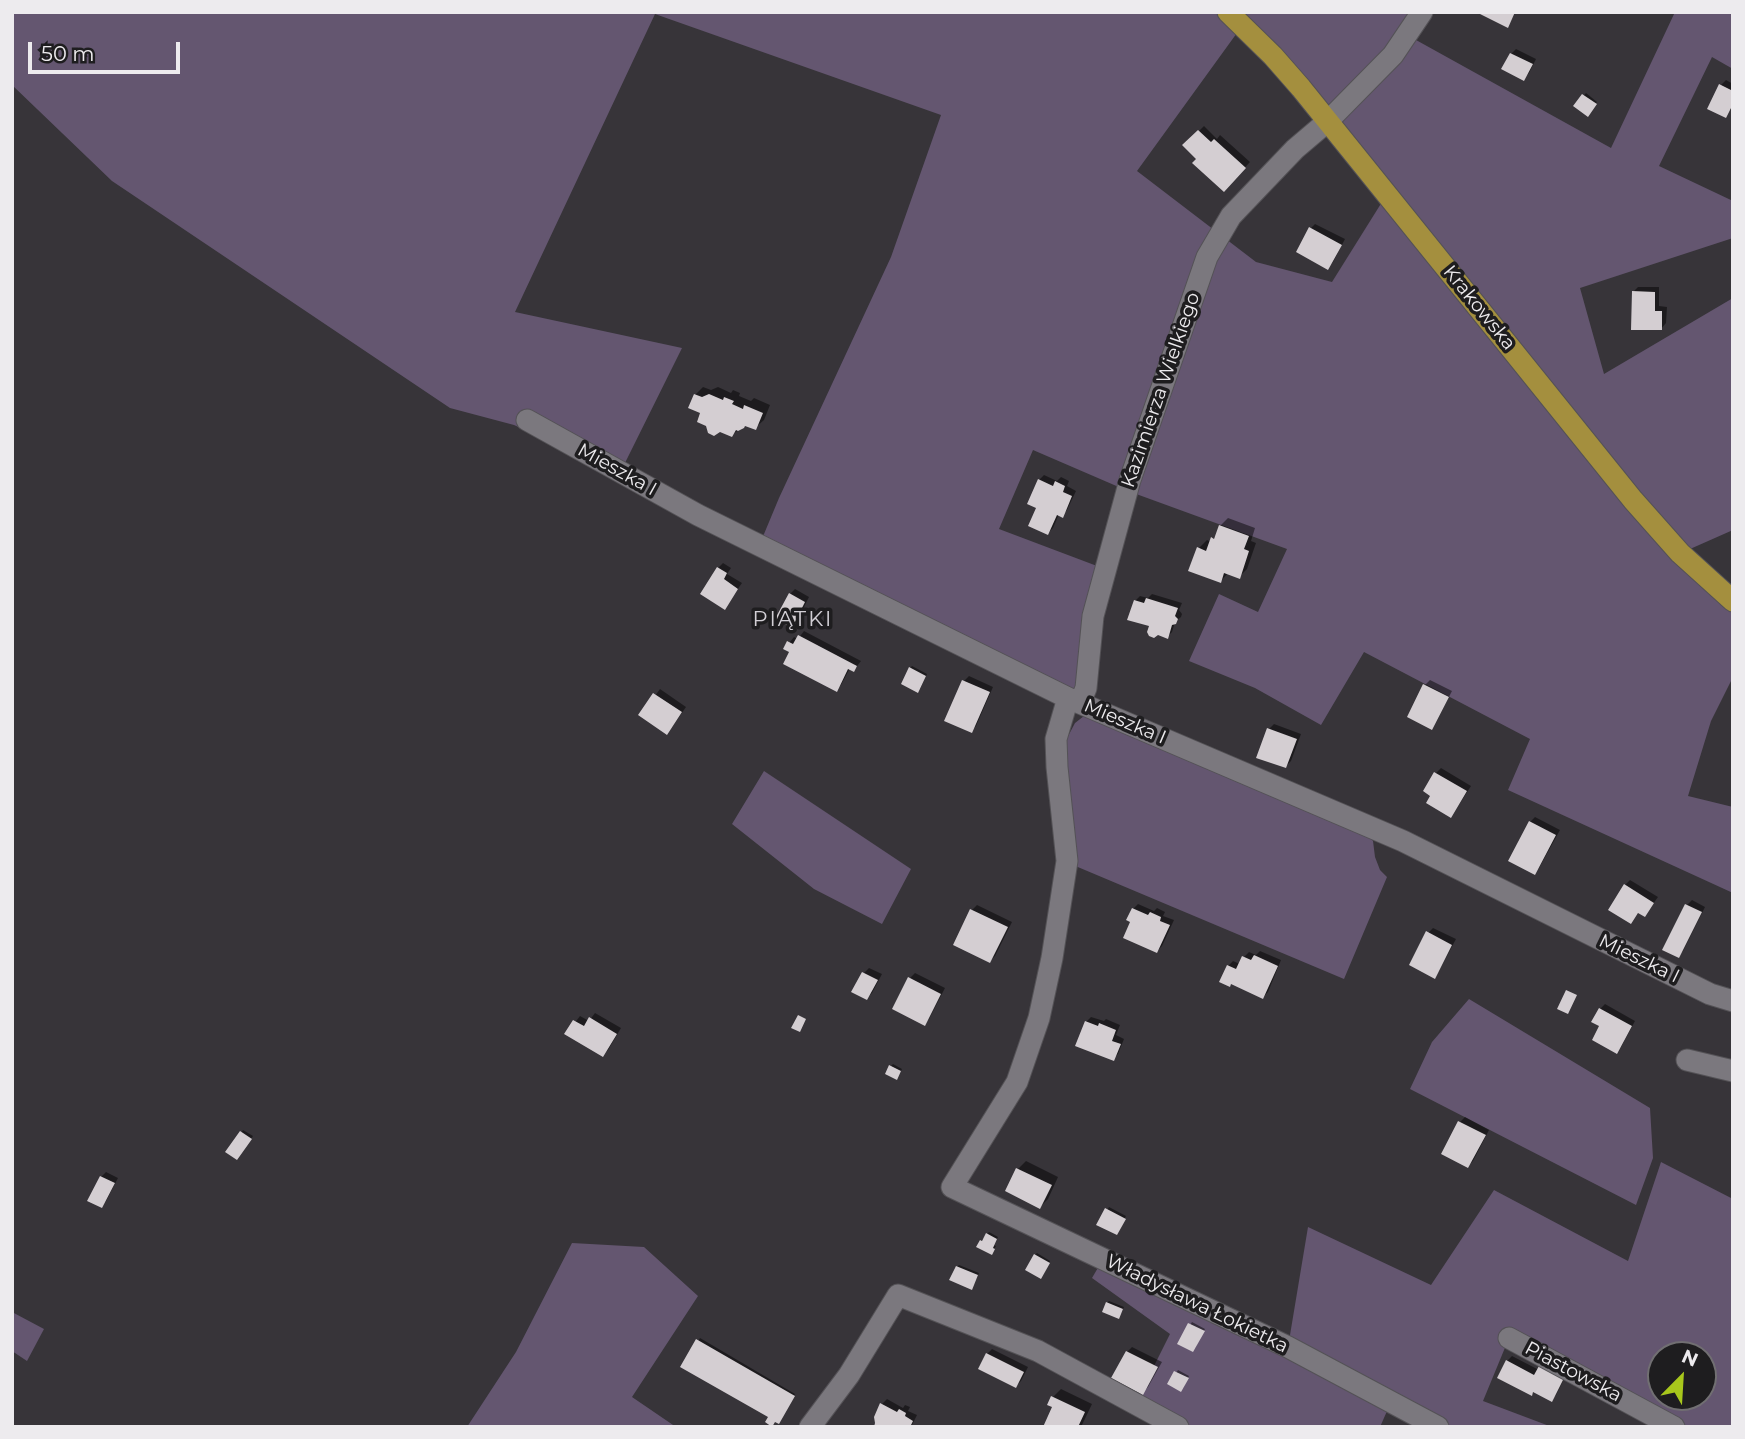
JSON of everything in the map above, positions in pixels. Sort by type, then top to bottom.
[{"type":"main road","name":"Krakowska","points":[[1228,12],[1273,56],[1328,121],[1633,500],[1680,553],[1733,601]]},
{"type":"street","name":"Kazimierza Wielkiego","points":[[952,1187],[1017,1082],[1039,1018],[1052,958],[1066,861],[1056,739],[1074,700],[1086,688],[1093,616],[1127,492],[1207,257],[1231,216],[1295,149],[1328,121],[1393,55],[1422,12]]},
{"type":"street","name":"Mieszka I","points":[[527,420],[698,515],[1074,700],[1403,841],[1710,994],[1733,1001]]},
{"type":"street","points":[[1687,1060],[1733,1071]]},
{"type":"street","name":"Władysława Łokietka","points":[[952,1187],[1288,1347],[1438,1427]]},
{"type":"street","points":[[810,1427],[849,1375],[898,1295],[1038,1351],[1178,1427]]},
{"type":"street","name":"Piastowska","points":[[1509,1338],[1674,1427]]},
{"type":"shaded area","points":[[12,12],[1422,12],[1407,35],[1611,148],[1675,12],[1733,12],[1733,69],[1712,57],[1659,166],[1733,201],[1733,238],[1580,288],[1604,374],[1733,298],[1733,530],[1681,553],[1733,600],[1733,677],[1711,721],[1688,796],[1733,807],[1733,893],[1508,790],[1530,739],[1364,652],[1321,725],[1255,688],[1189,661],[1219,594],[1258,612],[1287,549],[1128,491],[1033,450],[999,529],[1105,569],[1086,688],[1068,698],[759,546],[891,257],[941,115],[655,14],[515,312],[682,348],[620,473],[514,425],[450,408],[112,181],[12,85]],"holes":[[[1242,26],[1387,194],[1332,282],[1256,262],[1137,171]]]},
{"type":"shaded area","points":[[1084,716],[1367,834],[1373,841],[1380,870],[1387,877],[1344,979],[1073,865],[1066,740],[1075,723]]},
{"type":"shaded area","points":[[764,771],[911,869],[882,924],[814,889],[732,824]]},
{"type":"shaded area","points":[[1469,999],[1650,1108],[1653,1158],[1636,1205],[1410,1089],[1432,1042]]},
{"type":"shaded area","points":[[1661,1162],[1733,1199],[1733,1427],[1674,1427],[1509,1338],[1483,1401],[1552,1427],[1438,1427],[1391,1402],[1380,1427],[1178,1427],[1135,1404],[1170,1334],[1092,1278],[1103,1259],[1288,1347],[1308,1227],[1431,1285],[1494,1190],[1628,1261]]},
{"type":"shaded area","points":[[572,1243],[644,1247],[698,1296],[632,1397],[676,1427],[467,1427],[516,1352]]},
{"type":"shaded area","points":[[12,1312],[44,1329],[27,1361],[12,1351]]},
{"type":"building","points":[[1476,12],[1515,12],[1508,28]]},
{"type":"building","points":[[1510,53],[1533,64],[1524,81],[1501,69]]},
{"type":"building","points":[[1719,84],[1733,91],[1733,104],[1726,118],[1707,109]]},
{"type":"building","points":[[1582,94],[1597,104],[1588,117],[1573,106]]},
{"type":"building","points":[[1198,130],[1211,142],[1214,139],[1246,168],[1224,192],[1192,163],[1196,159],[1182,145]]},
{"type":"building","points":[[1309,227],[1342,245],[1328,270],[1296,252]]},
{"type":"building","points":[[1632,291],[1655,292],[1655,311],[1662,311],[1662,330],[1631,330]]},
{"type":"building","points":[[694,394],[702,397],[709,394],[723,400],[724,397],[743,409],[744,405],[763,413],[756,430],[745,426],[736,430],[732,437],[720,432],[714,436],[708,433],[706,426],[697,422],[700,413],[688,408]]},
{"type":"building","points":[[1038,479],[1053,486],[1055,481],[1065,486],[1063,492],[1072,496],[1063,518],[1057,515],[1048,535],[1028,526],[1036,508],[1027,504]]},
{"type":"building","points":[[1219,525],[1249,536],[1244,549],[1249,551],[1240,579],[1224,573],[1221,583],[1188,571],[1197,547],[1206,551]]},
{"type":"building","points":[[717,567],[727,573],[724,579],[738,589],[725,610],[700,594]]},
{"type":"building","points":[[789,593],[805,602],[792,628],[775,619]]},
{"type":"building","points":[[1146,598],[1178,608],[1175,616],[1178,619],[1176,624],[1172,625],[1168,639],[1158,635],[1154,638],[1149,636],[1149,626],[1127,620],[1134,600],[1144,603]]},
{"type":"building","points":[[798,635],[857,666],[854,672],[848,669],[837,692],[783,664],[789,652],[783,649],[787,641],[793,644]]},
{"type":"building","points":[[909,667],[926,676],[918,693],[901,684]]},
{"type":"building","points":[[962,680],[990,692],[972,733],[944,721]]},
{"type":"building","points":[[1423,684],[1449,697],[1432,730],[1407,717]]},
{"type":"building","points":[[653,693],[682,712],[667,735],[638,715]]},
{"type":"building","points":[[1267,728],[1297,739],[1286,768],[1256,758]]},
{"type":"building","points":[[1434,772],[1467,791],[1451,818],[1426,803],[1430,796],[1423,791]]},
{"type":"building","points":[[1529,821],[1556,835],[1535,875],[1508,861]]},
{"type":"building","points":[[1624,884],[1654,903],[1645,917],[1638,913],[1631,924],[1608,910]]},
{"type":"building","points":[[1685,904],[1702,912],[1679,958],[1662,950]]},
{"type":"building","points":[[1132,908],[1148,915],[1150,912],[1170,925],[1157,953],[1123,938],[1130,922],[1126,920]]},
{"type":"building","points":[[970,909],[1008,927],[990,963],[953,945]]},
{"type":"building","points":[[1426,931],[1452,945],[1435,979],[1409,965]]},
{"type":"building","points":[[1254,955],[1278,966],[1263,999],[1231,984],[1230,987],[1219,982],[1227,965],[1236,969],[1242,956],[1251,960]]},
{"type":"building","points":[[862,972],[878,980],[867,1000],[851,992]]},
{"type":"building","points":[[908,977],[941,994],[925,1026],[892,1009]]},
{"type":"building","points":[[1566,990],[1577,995],[1568,1014],[1557,1009]]},
{"type":"building","points":[[1599,1008],[1632,1026],[1617,1054],[1592,1040],[1599,1026],[1591,1022]]},
{"type":"building","points":[[798,1015],[806,1019],[800,1032],[791,1028]]},
{"type":"building","points":[[589,1017],[617,1034],[603,1057],[564,1034],[573,1020],[584,1026]]},
{"type":"building","points":[[1085,1021],[1116,1030],[1112,1041],[1121,1044],[1114,1061],[1075,1046]]},
{"type":"building","points":[[889,1065],[901,1071],[897,1080],[885,1074]]},
{"type":"building","points":[[1458,1121],[1486,1135],[1468,1168],[1441,1154]]},
{"type":"building","points":[[240,1131],[252,1139],[237,1160],[225,1152]]},
{"type":"building","points":[[1016,1168],[1052,1185],[1040,1209],[1005,1191]]},
{"type":"building","points":[[100,1176],[115,1183],[102,1208],[87,1201]]},
{"type":"building","points":[[1105,1208],[1126,1219],[1117,1235],[1096,1225]]},
{"type":"building","points":[[986,1233],[997,1239],[992,1255],[976,1247]]},
{"type":"building","points":[[1034,1254],[1050,1263],[1041,1279],[1025,1270]]},
{"type":"building","points":[[956,1266],[978,1275],[972,1290],[949,1280]]},
{"type":"building","points":[[1106,1302],[1123,1309],[1119,1319],[1102,1312]]},
{"type":"building","points":[[1188,1323],[1205,1331],[1193,1352],[1177,1344]]},
{"type":"building","points":[[696,1339],[795,1396],[779,1424],[775,1422],[772,1427],[765,1422],[768,1417],[680,1367]]},
{"type":"building","points":[[1126,1351],[1158,1367],[1143,1395],[1111,1378]]},
{"type":"building","points":[[986,1353],[1024,1372],[1016,1388],[978,1369]]},
{"type":"building","points":[[1506,1360],[1534,1375],[1539,1366],[1564,1378],[1552,1402],[1533,1392],[1532,1396],[1497,1378]]},
{"type":"building","points":[[1174,1371],[1189,1378],[1181,1392],[1167,1384]]},
{"type":"building","points":[[1051,1396],[1085,1412],[1078,1427],[1043,1427],[1052,1407],[1047,1405]]},
{"type":"building","points":[[880,1403],[897,1412],[899,1409],[906,1413],[905,1416],[913,1421],[910,1427],[874,1427],[874,1417]]},
{"type":"district","name":"PIĄTKI","points":[[793,620]]}]
